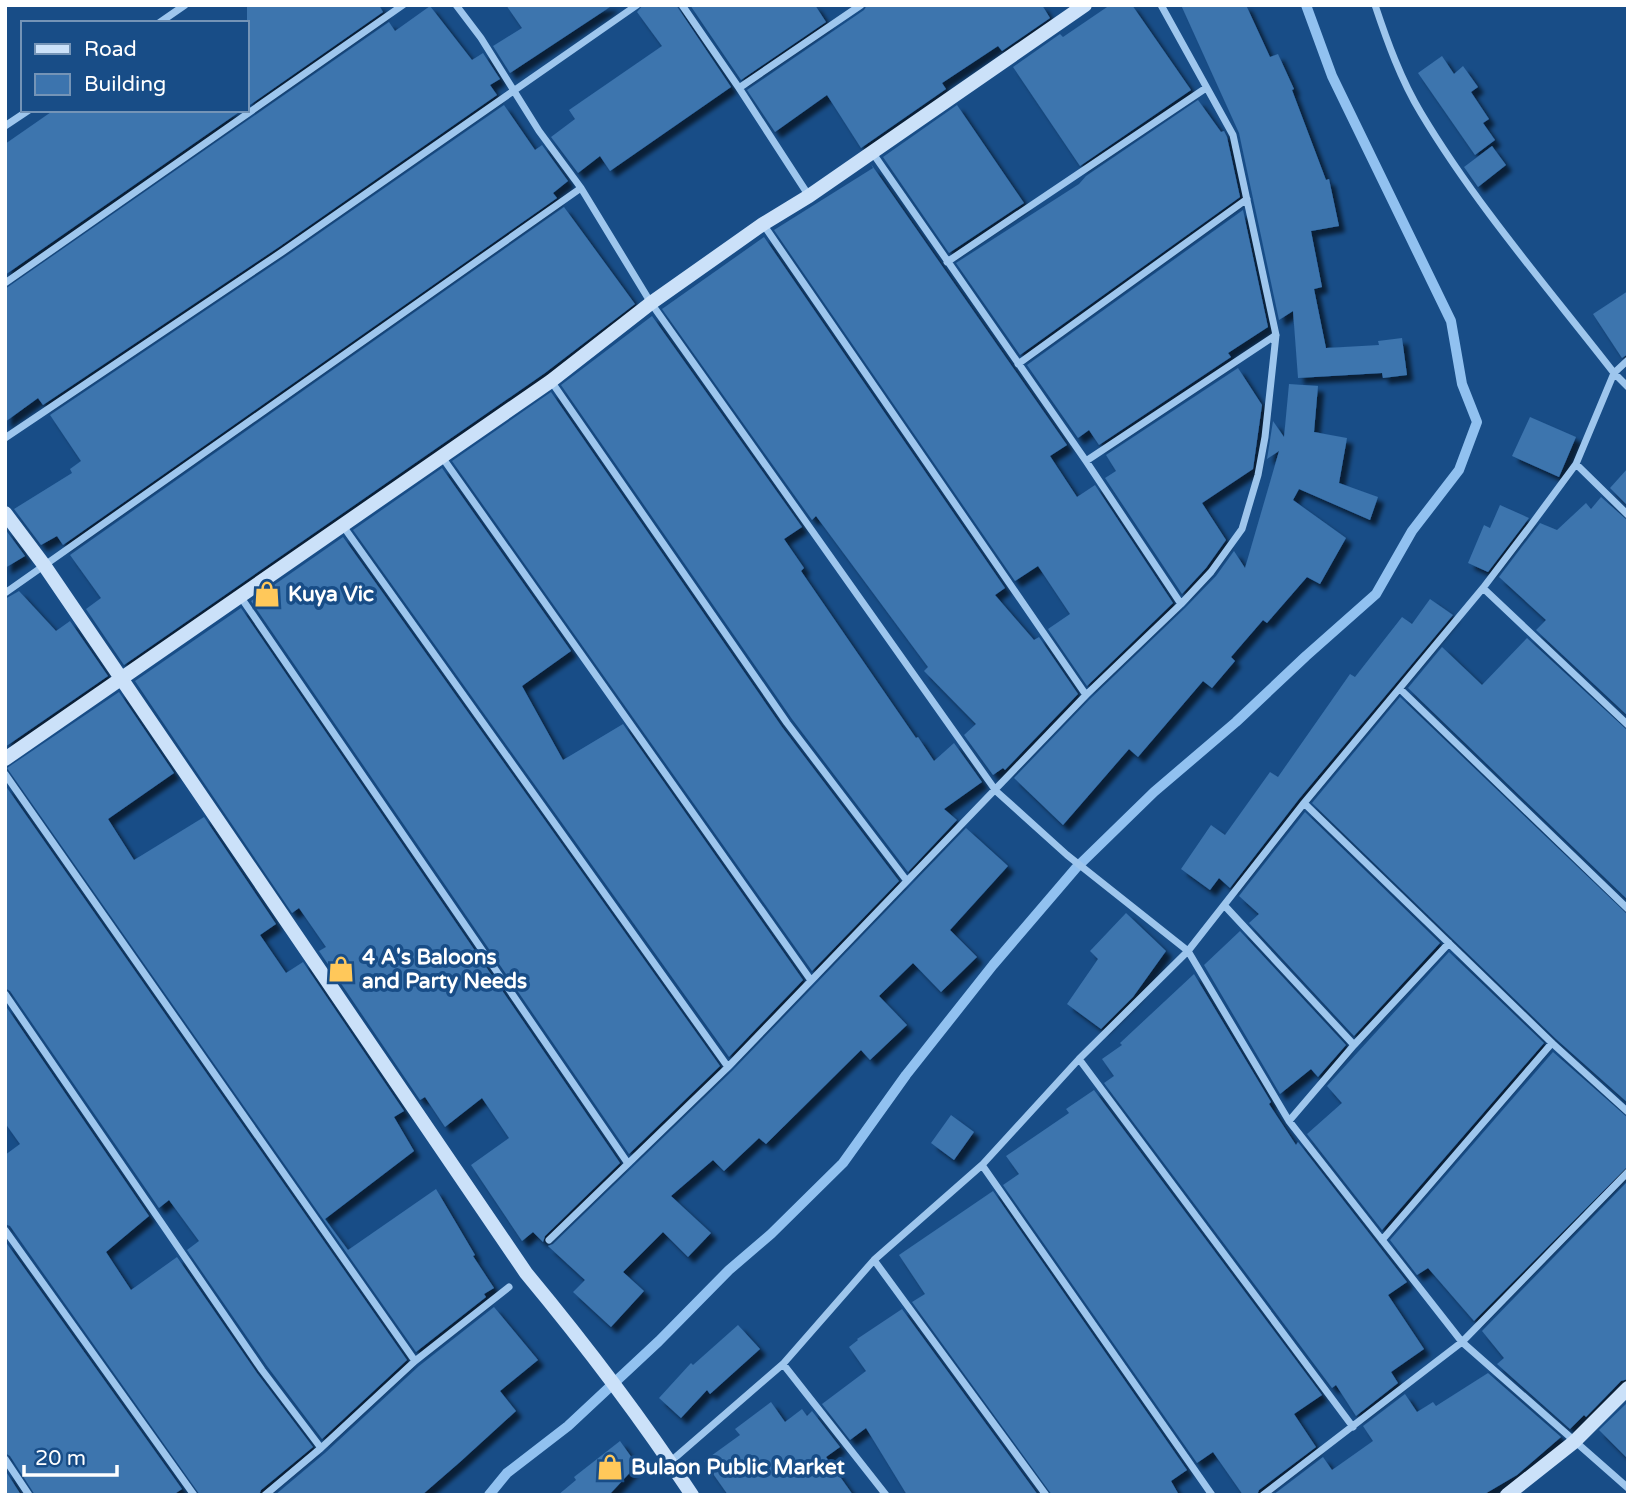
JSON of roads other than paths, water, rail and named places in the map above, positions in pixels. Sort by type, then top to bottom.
[{"type":"street","points":[[162,21],[185,5]]},
{"type":"street","points":[[5,283],[403,5]]},
{"type":"street","points":[[456,5],[581,188],[652,303],[996,791],[1067,855],[1188,951],[1289,1121],[1462,1342],[1628,1488]]},
{"type":"street","points":[[5,438],[282,252],[637,5]]},
{"type":"street","points":[[682,5],[809,196]]},
{"type":"street","points":[[739,88],[861,5]]},
{"type":"street","points":[[5,759],[551,381],[652,303],[763,225],[1085,5]]},
{"type":"street","points":[[549,1240],[728,1067],[1086,695],[1181,604],[1211,572],[1242,529],[1258,475],[1265,437],[1276,335],[1233,135],[1161,5]]},
{"type":"street","points":[[1375,5],[1385,35],[1419,110],[1465,181],[1614,373],[1628,387]]},
{"type":"street","points":[[947,262],[1206,88]]},
{"type":"street","points":[[5,126],[26,112]]},
{"type":"street","points":[[872,152],[1086,461],[1181,604]]},
{"type":"street","points":[[5,593],[581,188]]},
{"type":"street","points":[[1018,364],[1247,199]]},
{"type":"street","points":[[763,225],[1086,695]]},
{"type":"street","points":[[1086,461],[1276,335]]},
{"type":"street","points":[[670,1462],[783,1364],[874,1260],[982,1165],[1079,1059],[1188,951],[1304,803],[1483,588],[1576,464],[1614,373],[1628,360]]},
{"type":"street","points":[[551,381],[787,723],[907,881]]},
{"type":"street","points":[[442,457],[810,979]]},
{"type":"street","points":[[1576,464],[1628,515]]},
{"type":"street","points":[[5,513],[44,565],[526,1273],[649,1430],[692,1495]]},
{"type":"street","points":[[343,525],[728,1067]]},
{"type":"street","points":[[1483,588],[1628,725]]},
{"type":"street","points":[[240,596],[627,1162]]},
{"type":"street","points":[[1400,689],[1628,909]]},
{"type":"street","points":[[5,774],[415,1361]]},
{"type":"street","points":[[1304,803],[1552,1043],[1628,1112]]},
{"type":"street","points":[[1224,905],[1354,1045]]},
{"type":"street","points":[[1289,1121],[1354,1045],[1449,943]]},
{"type":"street","points":[[5,994],[262,1370],[321,1448]]},
{"type":"street","points":[[1382,1240],[1552,1043]]},
{"type":"street","points":[[1079,1059],[1353,1427]]},
{"type":"street","points":[[982,1165],[1212,1495]]},
{"type":"street","points":[[1263,1495],[1462,1342],[1628,1172]]},
{"type":"street","points":[[5,1230],[194,1495]]},
{"type":"street","points":[[874,1260],[1046,1495]]},
{"type":"street","points":[[265,1495],[321,1448],[415,1361],[509,1287]]},
{"type":"street","points":[[783,1364],[886,1495]]},
{"type":"street","points":[[1507,1495],[1574,1442],[1628,1388]]},
{"type":"street","points":[[5,1459],[29,1495]]},
{"type":"waterway","points":[[489,1495],[507,1473],[568,1426],[659,1341],[729,1270],[771,1234],[843,1163],[906,1075],[993,965],[1076,868],[1154,792],[1236,722],[1376,594],[1412,531],[1459,470],[1477,422],[1462,384],[1451,321],[1332,76],[1306,5]]},
{"type":"place","name":"Kuya Vic","points":[[267,594]]},
{"type":"place","name":"4 A's Baloons and Party Needs","points":[[341,969]]},
{"type":"place","name":"Bulaon Public Market","points":[[610,1467]]}]
